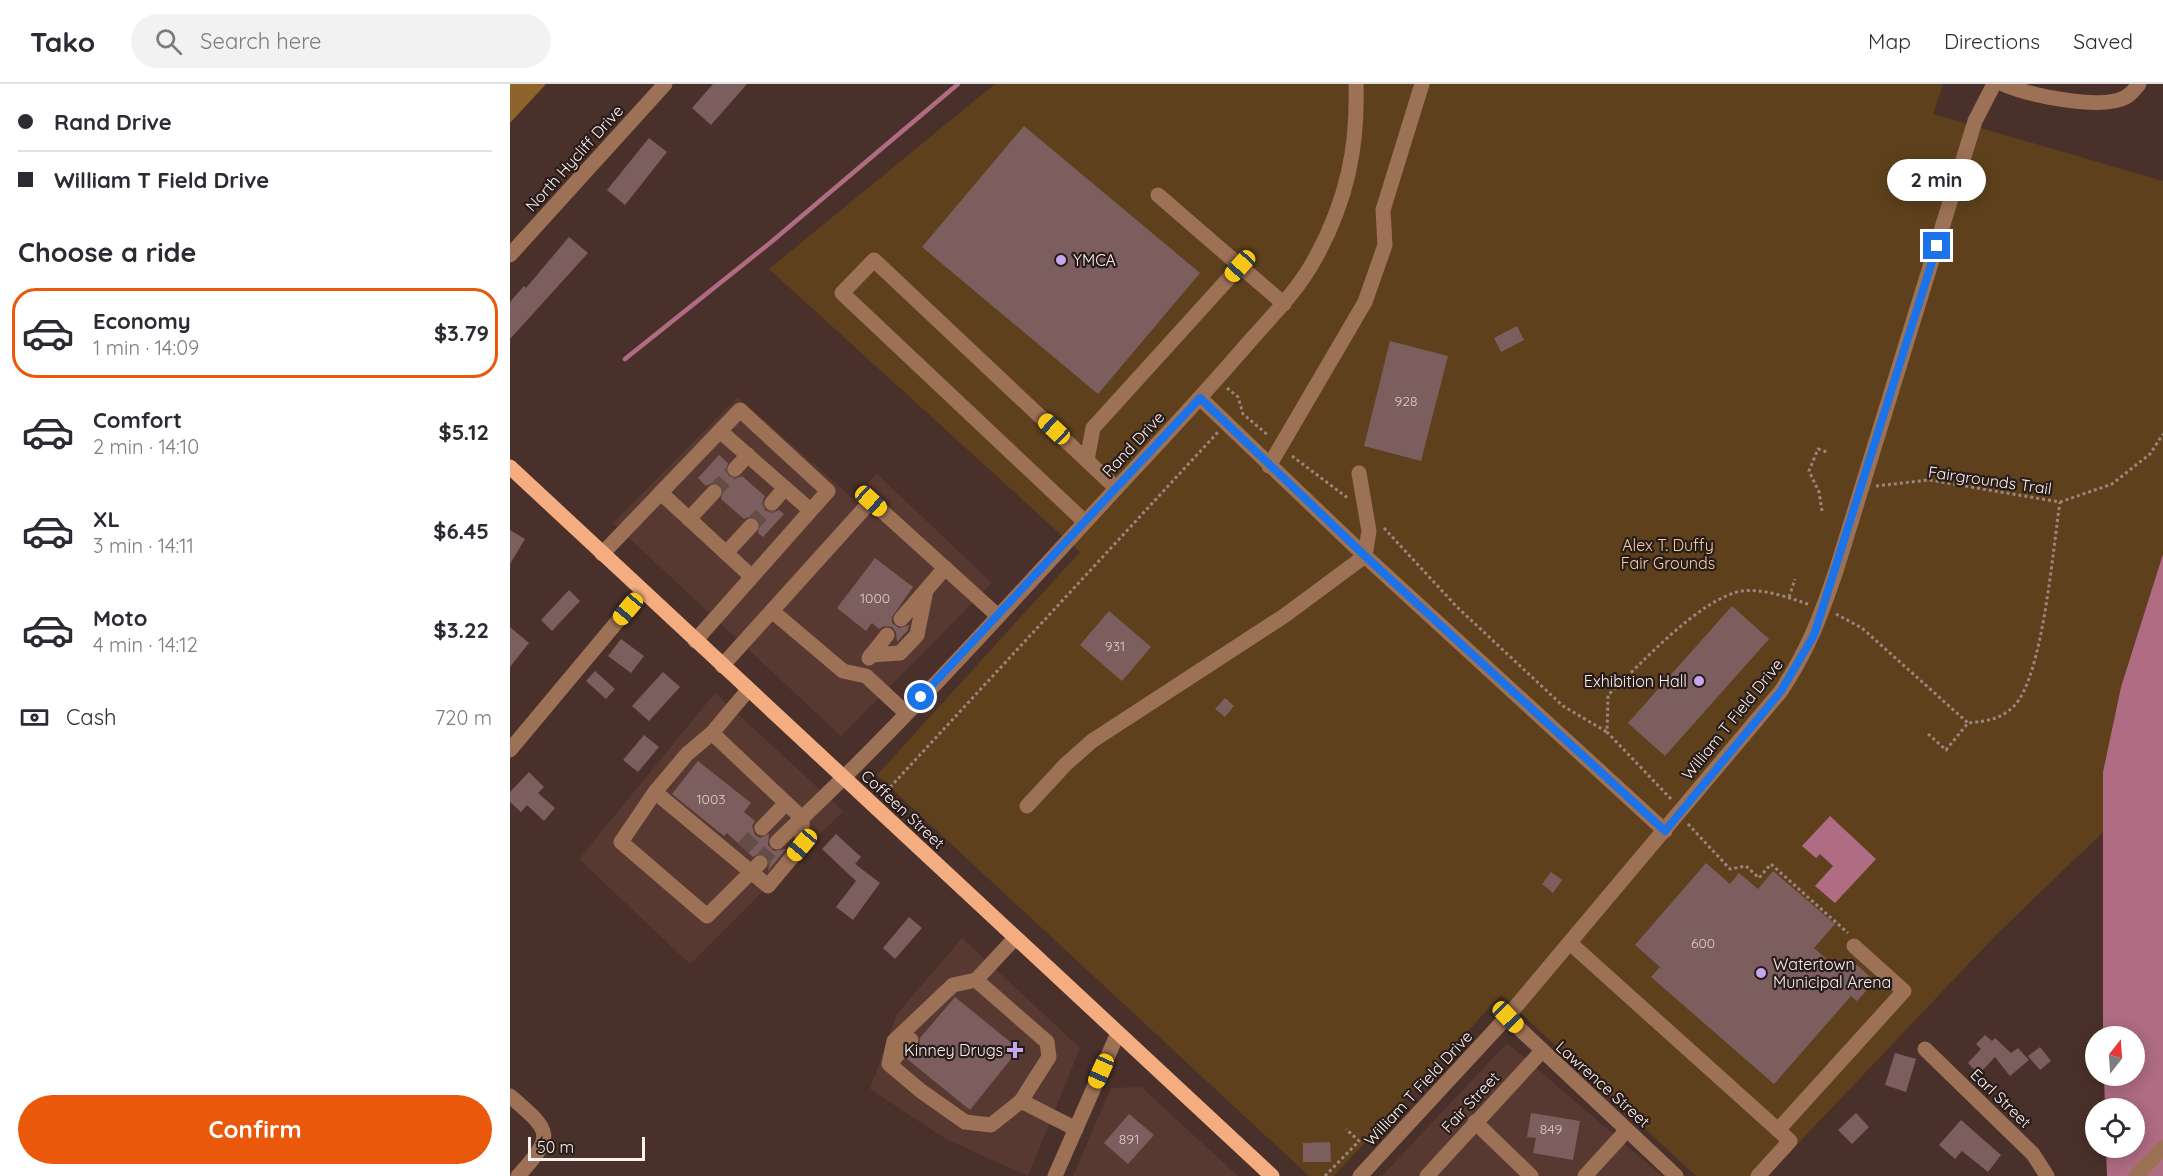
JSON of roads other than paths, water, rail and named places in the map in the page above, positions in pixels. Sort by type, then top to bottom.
[{"type":"main road","name":"Coffeen Street","points":[[510,467],[1272,1176]]},
{"type":"street","name":"North Hycliff Drive","points":[[510,255],[665,84]]},
{"type":"street","name":"Rand Drive","points":[[777,842],[844,779],[998,616],[1200,398],[1284,303],[1316,257],[1346,186],[1357,126],[1356,84]]},
{"type":"street","points":[[1269,466],[1365,302],[1385,245],[1383,210],[1422,84]]},
{"type":"street","name":"William T Field Drive","points":[[1360,1176],[1508,1017],[1781,691],[1804,657],[1821,618],[1975,121],[1994,84]]},
{"type":"street","points":[[2003,84],[2084,102],[2106,103],[2126,98],[2139,84]]},
{"type":"street","points":[[1158,195],[1284,303]]},
{"type":"street","points":[[1085,522],[842,293],[874,260],[1116,488]]},
{"type":"street","points":[[1087,460],[1093,428],[1240,266]]},
{"type":"street","points":[[1200,398],[1365,556],[1665,831]]},
{"type":"street","points":[[602,554],[740,410],[828,491],[695,641]]},
{"type":"street","points":[[720,431],[810,510]]},
{"type":"street","points":[[735,470],[748,455]]},
{"type":"street","points":[[1027,806],[1066,764],[1092,741],[1284,616],[1365,556],[1369,531],[1359,473]]},
{"type":"street","points":[[772,503],[785,488]]},
{"type":"street","points":[[689,519],[714,492]]},
{"type":"street","points":[[661,493],[751,576]]},
{"type":"street","points":[[722,666],[871,501],[998,616]]},
{"type":"street","points":[[726,553],[751,526]]},
{"type":"street","points":[[901,619],[945,568]]},
{"type":"street","points":[[871,655],[900,653],[916,635],[926,590]]},
{"type":"street","points":[[510,750],[642,592]]},
{"type":"street","points":[[772,611],[843,671],[866,676],[906,713]]},
{"type":"street","points":[[857,673],[887,635]]},
{"type":"street","points":[[748,690],[712,733],[687,754],[655,792],[621,842],[707,916],[756,868]]},
{"type":"street","points":[[655,792],[739,853],[756,868],[768,886],[802,845],[802,818],[712,733]]},
{"type":"street","points":[[762,828],[786,803]]},
{"type":"street","points":[[889,1064],[894,1041],[953,985],[975,980],[1015,938]]},
{"type":"street","points":[[1570,943],[1790,1141],[1758,1176]]},
{"type":"street","points":[[1778,1130],[1904,991],[1854,946]]},
{"type":"street","points":[[889,1064],[921,1091],[965,1122],[991,1125],[1021,1101],[1049,1057],[1047,1042],[975,980]]},
{"type":"street","points":[[889,1064],[927,1022],[925,1012]]},
{"type":"street","name":"Lawrence Street","points":[[1508,1017],[1541,1052],[1676,1176]]},
{"type":"street","points":[[1055,1176],[1118,1033]]},
{"type":"street","name":"Earl Street","points":[[1925,1049],[2033,1154],[2047,1176]]},
{"type":"street","name":"Fair Street","points":[[1426,1176],[1541,1052]]},
{"type":"street","points":[[510,1096],[542,1126],[546,1137],[541,1150],[518,1176]]},
{"type":"street","points":[[1021,1101],[1076,1129]]},
{"type":"street","points":[[1475,1122],[1532,1176]]},
{"type":"street","points":[[1585,1176],[1627,1130]]},
{"type":"street","points":[[2136,1176],[2163,1148]]},
{"type":"waterway","points":[[625,359],[770,243],[958,84]]},
{"type":"tunnel","points":[[714,492],[735,469]]},
{"type":"tunnel","points":[[751,526],[772,503]]},
{"type":"tunnel","points":[[743,848],[762,828]]},
{"type":"tunnel","points":[[760,863],[777,842]]},
{"type":"place","name":"YMCA","points":[[1061,260]]},
{"type":"place","name":"Exhibition Hall","points":[[1699,681]]},
{"type":"place","name":"Watertown Municipal Arena","points":[[1761,973]]},
{"type":"place","name":"Kinney Drugs","points":[[1015,1050]]},
{"type":"park label","name":"Alex T. Duffy Fair Grounds","points":[[1668,554]]}]
